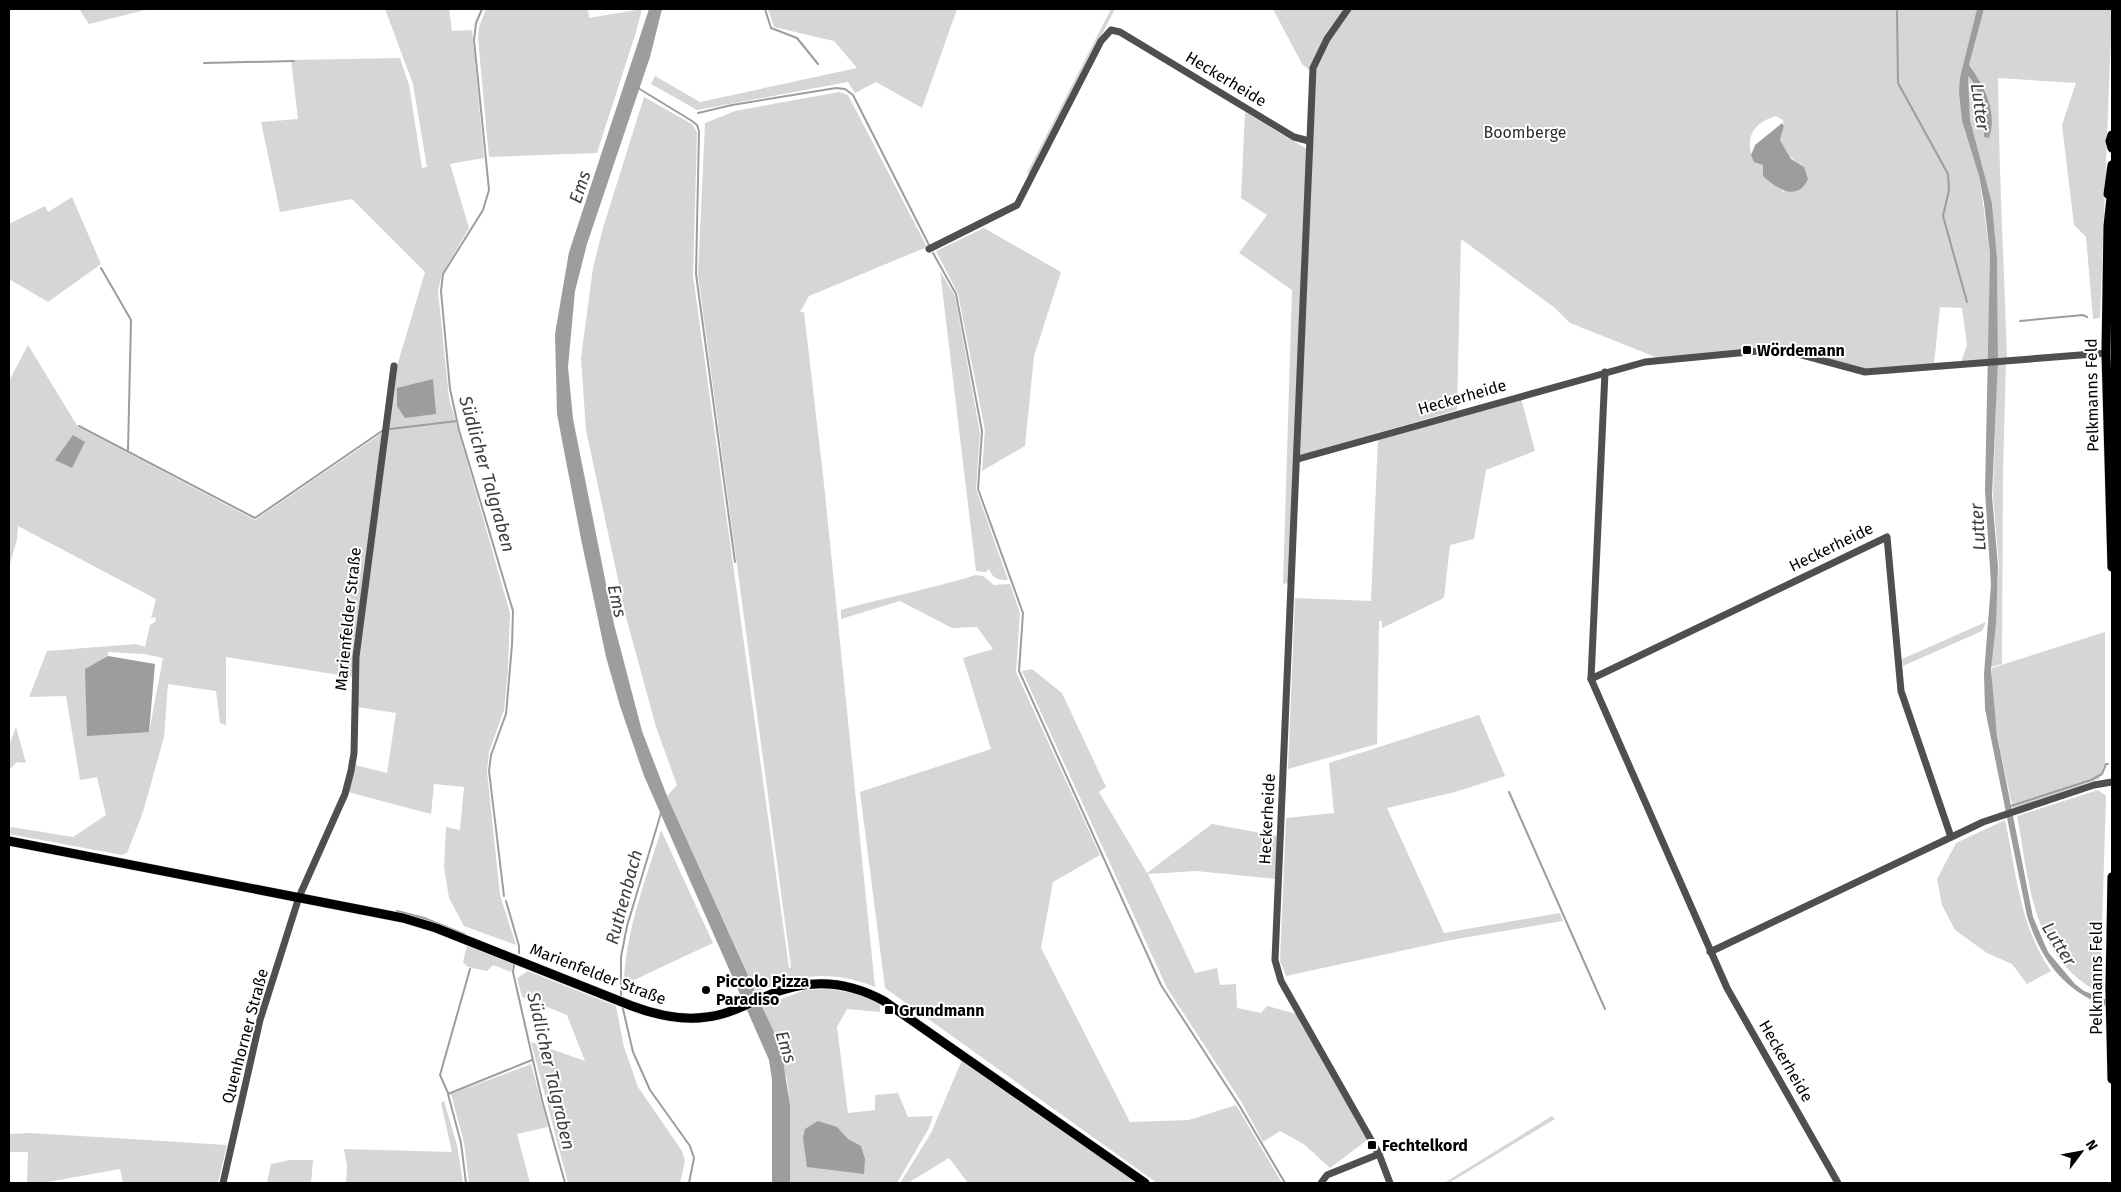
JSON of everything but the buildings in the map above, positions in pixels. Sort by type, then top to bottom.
[{"type":"main road","points":[[2112,135],[2110,141],[2112,148]]},
{"type":"main road","name":"Pelkmanns Feld","points":[[2112,165],[2108,193],[2106,353],[2112,567]]},
{"type":"main road","name":"Pelkmanns Feld","points":[[2108,222],[2112,189]]},
{"type":"main road","name":"Marienfelder Straße","points":[[9,841],[299,897],[422,923],[596,992],[665,1016],[708,1017],[740,1008],[764,997],[805,984],[827,983],[854,987],[884,1000],[1145,1183]]},
{"type":"main road","name":"Pelkmanns Feld","points":[[2112,877],[2110,1017],[2112,1079]]},
{"type":"street","points":[[1309,141],[1313,68],[1328,39],[1348,9]]},
{"type":"street","name":"Heckerheide","points":[[929,249],[1011,210],[1017,205],[1101,40],[1110,30],[1120,32],[1294,137],[1309,141],[1298,459],[1275,960],[1281,981],[1379,1154],[1390,1183]]},
{"type":"street","name":"Heckerheide","points":[[1298,459],[1645,362],[1780,349],[1866,372],[2106,353]]},
{"type":"street","name":"Marienfelder Straße","points":[[299,897],[345,794],[351,772],[354,753],[356,657],[394,366]]},
{"type":"street","name":"Heckerheide","points":[[1605,372],[1591,679],[1727,988],[1838,1183]]},
{"type":"street","name":"Heckerheide","points":[[1591,679],[1887,537],[1901,691],[1951,836]]},
{"type":"street","points":[[1710,952],[1951,836],[2001,815],[2094,785],[2112,782]]},
{"type":"street","name":"Quenhorner Straße","points":[[223,1183],[260,1020],[299,897]]},
{"type":"street","points":[[1321,1183],[1327,1175],[1379,1154]]},
{"type":"green space","points":[[79,9],[149,9],[89,24]]},
{"type":"green space","points":[[385,9],[449,9],[452,31],[472,30],[484,158],[450,164],[469,228],[442,274],[438,291],[449,398],[510,613],[504,710],[489,752],[487,771],[500,895],[516,945],[464,926],[449,898],[444,867],[446,827],[460,830],[464,787],[434,784],[431,814],[348,792],[355,765],[387,773],[396,713],[357,707],[356,677],[397,366],[425,272],[352,199],[280,212],[261,122],[298,119],[291,60],[400,58],[409,85],[422,168],[427,167],[413,84]]},
{"type":"green space","points":[[486,9],[588,9],[589,18],[642,9],[597,153],[489,157],[478,38],[479,27]]},
{"type":"green space","points":[[768,9],[957,9],[922,108],[876,82],[855,93],[848,82],[697,110],[651,84],[655,76],[700,102],[857,68],[834,41],[774,27]]},
{"type":"green space","points":[[1111,9],[1115,9],[1030,175],[1027,173]]},
{"type":"green space","name":"Boomberge","points":[[1273,9],[1977,9],[1960,77],[1962,121],[1979,176],[1990,254],[1989,360],[1961,362],[1967,345],[1962,308],[1940,307],[1934,364],[1866,370],[1781,347],[1658,358],[1570,323],[1555,308],[1461,239],[1457,410],[1295,457],[1289,583],[1283,584],[1292,290],[1239,253],[1267,215],[1241,198],[1245,112],[1312,152],[1316,80],[1314,74],[1302,64]],"holes":[[[1776,116],[1783,120],[1784,126],[1780,140],[1791,158],[1802,165],[1784,192],[1763,176],[1764,167],[1762,163],[1754,162],[1750,146],[1752,133],[1761,123]]]},
{"type":"green space","points":[[1984,9],[2112,9],[2100,318],[2093,319],[2086,237],[2074,225],[2062,125],[2076,83],[1998,78],[2007,358],[1998,359],[1997,258],[1992,203],[1970,120],[1968,75],[1973,81],[1979,96],[1983,113],[1984,137],[1989,138],[1977,77],[1969,65]]},
{"type":"green space","points":[[839,92],[848,95],[927,247],[809,296],[800,312],[804,312],[824,484],[875,987],[844,978],[815,976],[801,978],[756,992],[667,796],[677,785],[656,727],[626,617],[586,430],[581,358],[593,268],[603,228],[644,97],[692,124],[697,132],[693,276],[789,968],[791,967],[698,275],[705,123],[735,111]]},
{"type":"green space","points":[[72,197],[101,264],[48,302],[9,279],[9,224],[45,206],[48,212]]},
{"type":"green space","points":[[984,228],[1061,272],[1034,356],[1025,446],[982,471],[985,430],[958,294],[936,251]]},
{"type":"green space","points":[[940,271],[955,296],[980,433],[976,489],[1008,580],[997,578],[992,575],[989,569],[986,572],[976,571]]},
{"type":"green space","points":[[28,345],[78,427],[255,520],[382,433],[352,677],[226,657],[226,725],[220,723],[216,691],[168,684],[164,737],[143,812],[127,853],[122,855],[9,834],[11,827],[73,837],[106,815],[97,777],[80,780],[66,696],[29,697],[47,651],[136,644],[145,647],[150,625],[155,622],[156,617],[151,618],[156,599],[18,526],[17,539],[9,568],[9,381]],"holes":[[[108,652],[144,654],[163,658],[149,732],[85,670],[108,656]]]},
{"type":"green space","points":[[2006,362],[2003,471],[2002,664],[1991,667],[1999,566],[1993,497],[1997,365]]},
{"type":"green space","points":[[1521,398],[1535,451],[1486,470],[1474,539],[1450,545],[1444,598],[1382,628],[1382,621],[1379,621],[1377,744],[1288,769],[1295,598],[1371,601],[1378,439]]},
{"type":"green space","points":[[976,575],[983,576],[994,585],[1010,584],[1020,613],[1016,672],[1100,855],[1053,882],[1041,948],[1130,1122],[1189,1120],[1236,1105],[1282,1183],[1157,1183],[885,988],[860,792],[991,749],[963,658],[993,649],[977,627],[952,628],[900,601],[841,619],[841,610]]},
{"type":"green space","points":[[1986,622],[1982,631],[1903,666],[1902,659]]},
{"type":"green space","points":[[2105,632],[2105,766],[2099,779],[2013,809],[1993,704],[1992,668]]},
{"type":"green space","points":[[1032,669],[1062,693],[1106,787],[1099,792],[1147,873],[1212,824],[1278,836],[1276,879],[1196,871],[1148,874],[1195,973],[1217,968],[1220,985],[1236,984],[1237,1008],[1261,1013],[1267,1006],[1297,1014],[1367,1140],[1330,1168],[1305,1145],[1280,1131],[1263,1142],[1242,1103],[1167,988],[1022,671]]},
{"type":"green space","points":[[1479,715],[1505,776],[1455,792],[1387,808],[1444,933],[1560,913],[1563,921],[1451,940],[1286,976],[1280,961],[1286,818],[1334,813],[1329,763]]},
{"type":"green space","points":[[16,727],[26,763],[17,762],[9,770],[9,746]]},
{"type":"green space","points":[[2098,790],[2106,796],[2100,993],[2077,978],[2060,960],[2047,939],[2031,892],[2017,816]]},
{"type":"green space","points":[[2005,820],[2020,898],[2032,936],[2051,971],[2027,984],[2012,964],[1987,953],[1955,930],[1942,905],[1937,879],[1956,843]]},
{"type":"green space","points":[[661,830],[713,943],[634,980],[624,979],[633,922]]},
{"type":"green space","points":[[467,946],[513,964],[511,972],[493,965],[487,971],[468,967],[463,962]]},
{"type":"green space","points":[[528,971],[616,1006],[624,1047],[638,1087],[682,1151],[685,1161],[680,1183],[568,1183],[531,1042],[585,1061],[567,1015],[522,997],[517,978]]},
{"type":"green space","points":[[828,989],[854,993],[880,1003],[880,1012],[847,1009],[837,1027],[848,1113],[875,1110],[875,1095],[898,1093],[908,1117],[933,1116],[929,1128],[897,1183],[790,1183],[790,1105],[787,1079],[763,1006],[805,990]]},
{"type":"green space","points":[[962,1060],[1137,1183],[968,1183],[949,1158],[908,1183],[900,1183],[931,1133]]},
{"type":"green space","points":[[531,1064],[548,1127],[517,1134],[530,1183],[469,1183],[464,1143],[451,1094]]},
{"type":"green space","points":[[444,1101],[457,1145],[463,1183],[346,1183],[347,1166],[344,1149],[452,1152],[441,1103]]},
{"type":"green space","points":[[1552,1116],[1555,1119],[1449,1183],[1444,1183]]},
{"type":"green space","points":[[31,1133],[227,1145],[218,1183],[123,1183],[120,1169],[42,1183],[27,1183],[28,1152],[9,1152],[9,1134]]},
{"type":"green space","points":[[290,1160],[313,1160],[311,1183],[267,1183],[271,1164]]},
{"type":"shaded area","points":[[649,9],[662,9],[650,57],[587,244],[575,291],[568,367],[573,419],[614,624],[642,731],[667,796],[781,1048],[790,1105],[790,1183],[772,1183],[772,1080],[769,1060],[644,776],[620,706],[606,657],[557,414],[555,334],[569,252]]},
{"type":"shaded area","points":[[1977,9],[1984,9],[1969,65],[1984,90],[1991,109],[1992,119],[1989,138],[1984,137],[1983,113],[1979,96],[1968,76],[1970,120],[1992,203],[1997,258],[1998,359],[1992,496],[1998,566],[1996,624],[1991,669],[1997,735],[2033,917],[2048,952],[2075,984],[2084,991],[2112,1002],[2112,1008],[2095,1002],[2068,984],[2048,961],[2033,933],[2027,916],[1985,709],[1984,674],[1991,584],[1985,491],[1990,254],[1979,176],[1962,121],[1959,92],[1960,77]]},
{"type":"shaded area","points":[[1782,123],[1784,126],[1780,140],[1791,159],[1804,167],[1808,179],[1803,186],[1792,192],[1780,189],[1763,176],[1763,165],[1754,162],[1751,155],[1755,145]]},
{"type":"shaded area","points":[[433,379],[436,414],[405,418],[397,406],[397,388]]},
{"type":"shaded area","points":[[73,435],[85,442],[72,468],[55,460]]},
{"type":"shaded area","points":[[108,656],[155,664],[149,732],[87,736],[85,669]]},
{"type":"shaded area","points":[[818,1121],[837,1127],[848,1139],[861,1146],[865,1159],[864,1174],[807,1167],[803,1138],[805,1129]]},
{"type":"waterway","name":"Südlicher Talgraben","points":[[482,9],[476,23],[474,40],[489,190],[483,210],[443,274],[441,291],[450,389],[459,430],[513,611],[506,714],[491,755],[489,771],[504,896]]},
{"type":"waterway","points":[[765,9],[771,28],[797,38],[818,64]]},
{"type":"waterway","points":[[1897,9],[1898,83],[1948,174],[1949,190],[1943,216],[1967,302]]},
{"type":"waterway","points":[[204,63],[294,61]]},
{"type":"waterway","points":[[638,88],[692,121],[697,125],[699,131],[696,274],[735,562]]},
{"type":"waterway","points":[[698,113],[732,105],[836,88],[845,89],[853,95],[929,245]]},
{"type":"waterway","points":[[933,253],[956,294],[982,431],[978,489],[1023,613],[1019,671],[1161,985],[1239,1105],[1285,1183]]},
{"type":"waterway","points":[[101,268],[131,320],[128,450]]},
{"type":"waterway","points":[[2020,321],[2083,315],[2087,317]]},
{"type":"waterway","points":[[390,429],[457,421]]},
{"type":"waterway","points":[[79,426],[255,518],[382,431]]},
{"type":"waterway","points":[[2011,806],[2091,780],[2102,774],[2106,764],[2108,764]]},
{"type":"waterway","points":[[1509,792],[1605,1009]]},
{"type":"waterway","name":"Ruthenbach","points":[[621,995],[621,957],[627,926],[661,813]]},
{"type":"waterway","name":"Südlicher Talgraben","points":[[506,901],[519,946],[519,953]]},
{"type":"waterway","points":[[397,911],[424,918],[464,934]]},
{"type":"waterway","name":"Südlicher Talgraben","points":[[514,965],[513,972],[542,1100],[565,1183]]},
{"type":"waterway","points":[[448,1093],[440,1075],[470,969]]},
{"type":"waterway","name":"Ruthenbach","points":[[623,1009],[633,1052],[650,1090],[690,1146],[694,1158],[689,1183]]},
{"type":"waterway","points":[[466,1183],[461,1143],[448,1094],[532,1060]]},
{"type":"place","name":"Wördemann","points":[[1747,350]]},
{"type":"place","name":"Piccolo Pizza Paradiso","points":[[706,990]]},
{"type":"place","name":"Grundmann","points":[[889,1010]]},
{"type":"place","name":"Fechtelkord","points":[[1372,1145]]},
{"type":"water label","name":"Lutter","points":[[1980,107]]},
{"type":"water label","name":"Ems","points":[[580,187]]},
{"type":"water label","name":"Lutter","points":[[1978,527]]},
{"type":"water label","name":"Ems","points":[[617,601]]},
{"type":"water label","name":"Lutter","points":[[2059,944]]},
{"type":"water label","name":"Ems","points":[[786,1047]]}]
